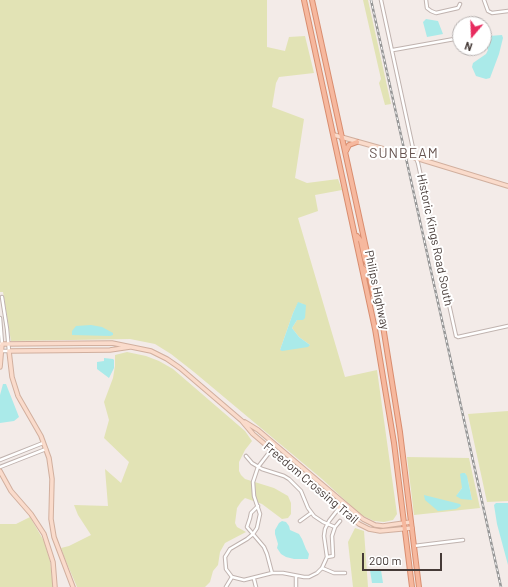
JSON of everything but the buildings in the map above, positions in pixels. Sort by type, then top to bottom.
[{"type":"main road","name":"Philips Highway","points":[[304,0],[363,268],[380,357],[394,443],[412,587]]},
{"type":"main road","name":"Philips Highway","points":[[312,2],[378,300],[388,356],[420,587]]},
{"type":"main road","points":[[345,152],[349,145],[357,142]]},
{"type":"main road","points":[[355,234],[361,241],[365,260],[370,264]]},
{"type":"main road","points":[[363,268],[369,274],[373,294],[378,300]]},
{"type":"main road","points":[[380,357],[388,356]]},
{"type":"main road","points":[[394,443],[397,448],[399,458],[403,461]]},
{"type":"street","name":"Historic Kings Road South","points":[[382,0],[456,336],[458,337],[508,326]]},
{"type":"street","points":[[426,0],[428,8],[431,12],[436,13],[458,8],[460,4]]},
{"type":"street","points":[[484,0],[488,11],[492,13],[508,11]]},
{"type":"street","points":[[305,6],[312,2]]},
{"type":"street","points":[[393,50],[452,39]]},
{"type":"street","points":[[334,135],[508,185]]},
{"type":"street","points":[[2,297],[12,376],[18,396],[46,449],[52,478],[52,519],[54,537],[74,587]]},
{"type":"street","points":[[0,318],[0,367]]},
{"type":"street","name":"Freedom Crossing Trail","points":[[1,344],[112,343],[143,349],[159,354],[180,368],[228,408],[271,450],[359,524],[373,530],[386,532],[412,528]]},
{"type":"street","name":"Freedom Crossing Trail","points":[[1,351],[110,350],[131,347]]},
{"type":"street","name":"Freedom Crossing Trail","points":[[242,421],[258,430],[363,519],[375,525],[383,526],[412,522]]},
{"type":"street","points":[[0,460],[43,443]]},
{"type":"street","points":[[275,445],[258,467],[253,482],[254,496],[258,506],[260,519],[257,528],[253,534],[233,547],[226,554],[226,569],[232,577],[244,580],[254,579],[272,573],[309,577],[317,573],[322,568],[327,557],[324,536],[327,524],[344,503]]},
{"type":"street","points":[[0,467],[46,449]]},
{"type":"street","points":[[246,456],[258,467],[267,472],[289,479],[301,491],[311,513],[318,519],[335,527]]},
{"type":"street","points":[[0,471],[11,491],[32,514],[44,534],[53,562],[55,587]]},
{"type":"street","points":[[258,506],[250,513],[247,528],[260,541],[266,552],[272,573]]},
{"type":"street","points":[[300,521],[311,513]]},
{"type":"street","points":[[327,557],[333,556],[332,536],[335,527],[340,521]]},
{"type":"street","points":[[373,530],[375,525]]},
{"type":"street","points":[[414,546],[463,540]]},
{"type":"street","points":[[322,568],[334,573],[345,573]]},
{"type":"street","points":[[296,576],[296,587]]},
{"type":"street","points":[[226,587],[232,577]]},
{"type":"street","points":[[254,579],[256,587]]},
{"type":"green space","points":[[0,0],[267,0],[267,47],[285,51],[289,37],[305,36],[314,73],[279,77],[276,83],[272,107],[304,119],[295,178],[307,183],[338,179],[342,190],[315,195],[318,211],[298,218],[345,377],[377,370],[397,514],[393,520],[384,522],[374,521],[361,515],[322,479],[194,372],[171,354],[155,344],[130,339],[11,341],[3,292],[0,292]],"holes":[[[298,303],[303,304],[303,320],[297,320],[292,328],[299,337],[310,345],[280,350],[293,313]]]},
{"type":"green space","points":[[363,0],[368,0],[391,104],[385,105],[379,83],[381,79]]},
{"type":"green space","points":[[127,352],[146,356],[173,369],[245,431],[252,441],[245,450],[239,462],[239,471],[241,475],[245,479],[274,488],[288,496],[291,503],[291,514],[288,518],[282,519],[262,504],[245,498],[237,508],[235,523],[237,527],[246,532],[225,543],[220,552],[218,565],[213,571],[210,582],[205,587],[77,587],[61,548],[69,546],[91,535],[78,515],[74,505],[108,506],[105,469],[121,483],[129,462],[104,438],[109,420],[104,402],[113,378],[115,355]]},
{"type":"green space","points":[[508,411],[508,501],[487,502],[468,414]]},
{"type":"green space","points":[[407,457],[469,458],[480,508],[414,515]],"holes":[[[465,473],[472,500],[457,495],[462,488]]]},
{"type":"green space","points":[[30,517],[44,541],[50,561],[53,587],[0,587],[0,524],[16,524]]},
{"type":"green space","points":[[355,528],[364,531],[368,587],[353,587],[348,542]]},
{"type":"water","points":[[426,19],[438,21],[443,34],[427,37],[423,22]]},
{"type":"water","points":[[502,35],[503,38],[490,78],[486,79],[476,76],[472,67],[473,63],[483,56],[492,56],[492,36]]},
{"type":"water","points":[[298,302],[306,305],[305,318],[303,320],[297,320],[292,328],[299,337],[310,345],[308,347],[282,351],[280,350]]},
{"type":"water","points":[[91,325],[102,327],[113,333],[113,335],[72,335],[72,331],[76,326]]},
{"type":"water","points":[[104,358],[114,360],[114,368],[109,378],[97,369],[97,362],[104,361]]},
{"type":"water","points":[[3,384],[6,384],[19,417],[14,421],[0,423],[0,395]]},
{"type":"water","points":[[465,473],[467,476],[472,500],[461,499],[456,496],[462,488],[460,474]]},
{"type":"water","points":[[424,495],[460,504],[461,506],[456,509],[438,511],[425,500]]},
{"type":"water","points":[[496,503],[508,503],[508,565],[497,524],[494,505]]},
{"type":"water","points":[[282,521],[286,522],[290,530],[299,534],[309,554],[308,559],[294,559],[281,554],[277,548],[278,544],[275,530]]},
{"type":"water","points":[[370,570],[381,570],[383,583],[372,583]]},
{"type":"railway","points":[[371,0],[501,587]]},
{"type":"district","name":"SUNBEAM","points":[[404,153]]}]
